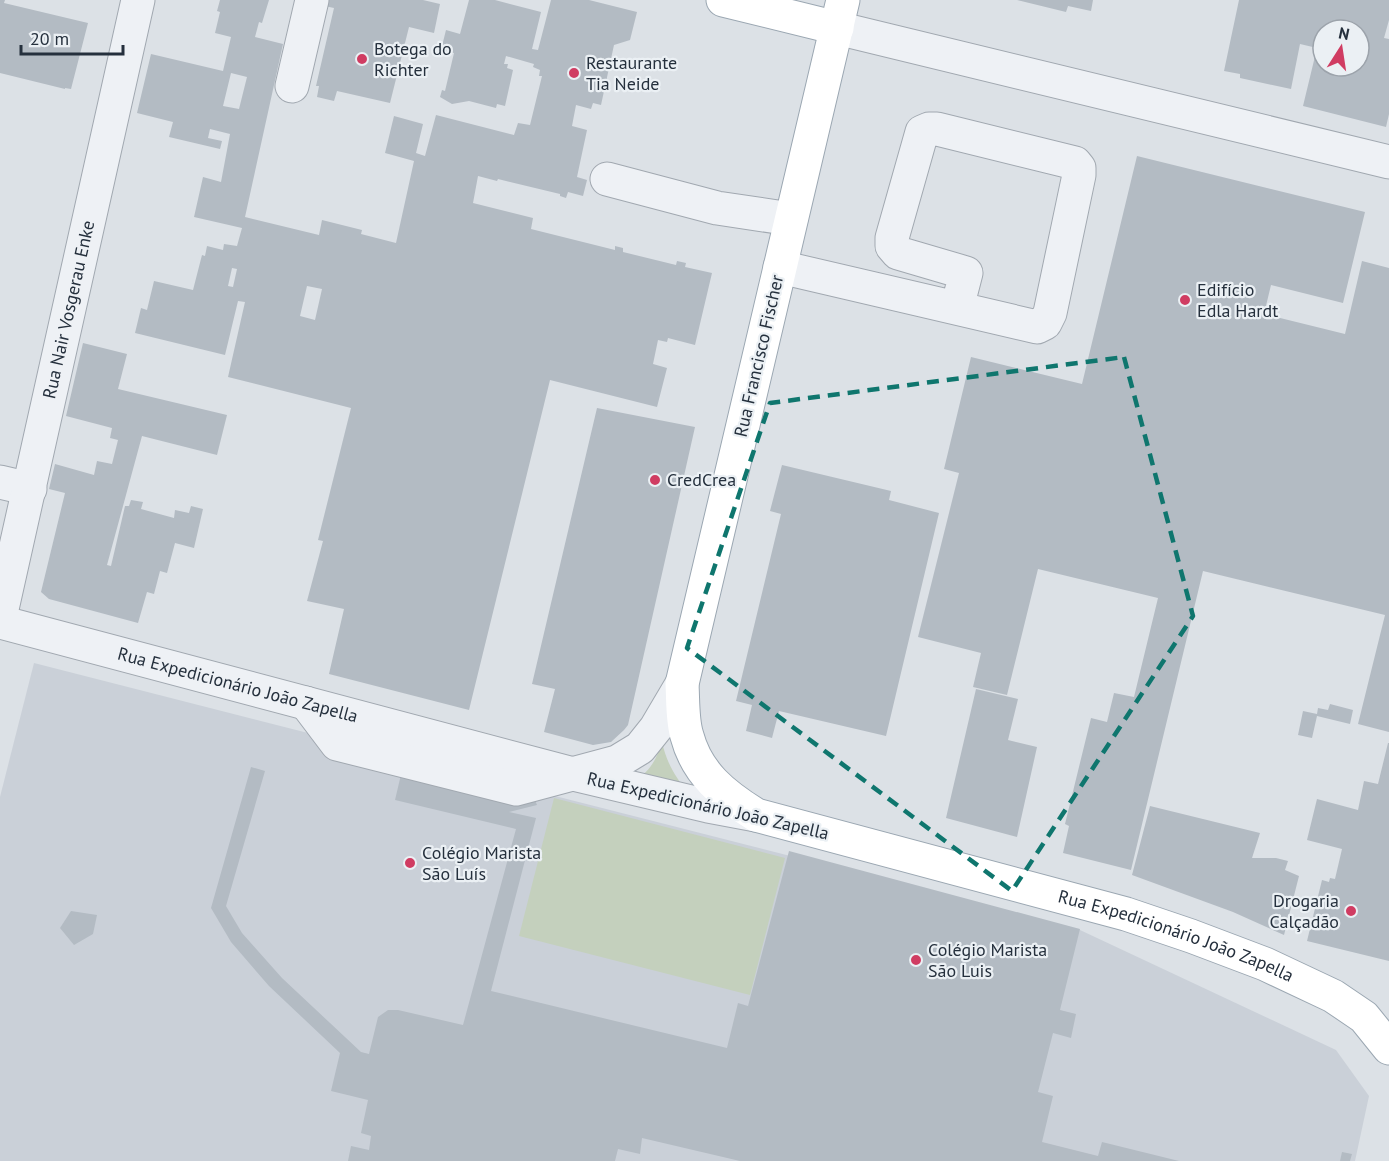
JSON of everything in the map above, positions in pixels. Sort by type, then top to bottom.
[{"type":"main road","points":[[723,0],[840,14]]},
{"type":"main road","name":"Rua Francisco Fischer","points":[[756,816],[716,786],[697,762],[686,735],[682,684],[840,14]]},
{"type":"main road","name":"Rua Expedicionário João Zapella","points":[[756,816],[1126,914],[1191,936],[1265,964],[1333,996],[1364,1017],[1389,1048]]},
{"type":"street","name":"Rua Nair Vosgerau Enke","points":[[0,620],[15,485],[138,0]]},
{"type":"street","points":[[292,86],[312,0]]},
{"type":"street","points":[[840,14],[1389,162]]},
{"type":"street","points":[[780,267],[1037,327],[1045,323],[1050,313],[1079,175],[1079,168],[1075,163],[937,129],[922,132],[892,238],[892,246],[898,253],[966,273],[957,308]]},
{"type":"street","points":[[607,179],[717,208],[791,219]]},
{"type":"street","name":"Rua Expedicionário João Zapella","points":[[0,620],[573,774],[756,816]]},
{"type":"street","name":"Rua Francisco Fischer","points":[[573,774],[617,762],[640,748],[656,728],[682,684]]},
{"type":"highlighted area","points":[[1124,357],[1193,616],[1012,891],[687,648],[770,403]]},
{"type":"shaded area","name":"Colégio Marista São Luís","points":[[34,663],[1080,930],[1336,1050],[1369,1096],[1355,1161],[0,1161],[0,797]]},
{"type":"green space","points":[[662,742],[672,770],[689,794],[635,781],[652,764]]},
{"type":"green space","points":[[554,798],[785,858],[750,995],[519,936]]},
{"type":"building","points":[[0,0],[5,0],[4,3],[88,23],[71,89],[0,73]]},
{"type":"building","points":[[220,0],[269,0],[255,37],[283,44],[245,217],[319,235],[322,220],[362,230],[361,234],[396,243],[414,161],[385,153],[394,116],[423,124],[416,153],[425,156],[436,115],[514,135],[518,123],[530,125],[542,76],[539,76],[540,70],[533,67],[534,64],[506,56],[504,64],[508,64],[507,68],[513,70],[505,106],[497,104],[496,108],[469,101],[452,104],[440,97],[442,90],[445,91],[454,53],[441,50],[446,30],[460,34],[469,0],[495,0],[541,12],[532,49],[538,50],[551,0],[589,0],[637,12],[630,40],[614,45],[601,105],[593,103],[591,109],[576,105],[572,126],[587,130],[577,177],[587,180],[583,196],[568,192],[566,198],[560,194],[478,176],[473,203],[533,218],[531,229],[615,250],[615,246],[623,248],[623,252],[676,265],[677,261],[686,263],[685,267],[712,273],[695,345],[668,338],[667,342],[658,340],[653,364],[667,368],[657,407],[550,380],[469,710],[329,674],[344,609],[307,601],[323,541],[318,540],[351,408],[228,377],[245,302],[238,301],[225,355],[135,333],[141,308],[147,310],[154,281],[193,290],[202,255],[205,256],[207,246],[223,250],[224,244],[237,246],[242,228],[194,217],[203,177],[221,182],[230,134],[210,129],[208,138],[222,141],[220,149],[169,137],[173,122],[137,113],[151,54],[223,71],[231,37],[215,33],[220,12],[217,11]],"holes":[[[231,73],[247,77],[239,109],[223,106]],[[232,268],[237,269],[233,287],[228,286]],[[307,286],[322,289],[315,320],[300,316]]]},
{"type":"building","name":"Botega do Richter","points":[[321,0],[423,0],[440,4],[434,33],[409,27],[390,103],[337,91],[334,101],[317,97],[319,86],[316,86],[334,8],[320,5]]},
{"type":"building","points":[[1017,0],[1093,0],[1091,11],[1068,6],[1066,12]]},
{"type":"building","points":[[1239,0],[1389,0],[1389,20],[1384,38],[1389,39],[1389,114],[1386,127],[1303,106],[1311,73],[1311,78],[1371,78],[1371,18],[1311,18],[1311,47],[1300,44],[1291,89],[1240,78],[1240,74],[1224,71]]},
{"type":"building","points":[[1137,156],[1365,212],[1343,303],[1271,285],[1264,314],[1345,334],[1362,261],[1389,268],[1389,732],[1358,724],[1385,615],[1203,571],[1131,870],[1063,853],[1069,826],[1065,824],[1091,718],[1107,722],[1114,693],[1134,697],[1158,598],[1038,569],[1007,695],[973,687],[981,653],[918,637],[959,473],[944,469],[971,357],[1082,384]]},
{"type":"building","points":[[83,343],[127,354],[118,389],[227,415],[217,455],[142,436],[107,565],[111,566],[125,506],[129,506],[131,500],[143,502],[141,509],[174,518],[175,510],[189,513],[191,506],[203,509],[194,548],[175,543],[167,573],[160,571],[154,594],[147,592],[138,623],[49,599],[41,592],[65,493],[49,489],[55,464],[94,475],[97,461],[112,464],[118,440],[110,438],[112,428],[66,416]]},
{"type":"building","points":[[597,408],[695,427],[628,725],[611,742],[593,745],[544,732],[555,689],[532,684]]},
{"type":"building","points":[[782,465],[891,491],[889,500],[939,513],[886,736],[779,711],[772,738],[746,731],[752,705],[736,701],[781,514],[770,511]]},
{"type":"building","points":[[976,689],[1018,699],[1008,740],[1037,747],[1017,837],[946,818]]},
{"type":"building","points":[[1330,704],[1353,710],[1350,724],[1317,716],[1312,738],[1298,735],[1303,711],[1317,714],[1318,708],[1328,710]]},
{"type":"building","name":"Drogaria Calçadão","points":[[1388,743],[1389,961],[1307,941],[1322,880],[1329,882],[1330,878],[1335,879],[1342,849],[1307,840],[1317,799],[1358,810],[1364,781],[1378,784]]},
{"type":"building","name":"Colégio Marista São Luis","points":[[403,766],[535,800],[537,805],[509,812],[536,818],[491,991],[727,1048],[738,1003],[748,1006],[789,851],[1080,929],[1060,1010],[1076,1014],[1071,1038],[1053,1033],[1038,1092],[1053,1096],[1042,1142],[1098,1156],[1102,1142],[1179,1161],[740,1161],[642,1138],[640,1154],[618,1149],[615,1161],[348,1161],[351,1146],[369,1150],[371,1136],[361,1133],[368,1100],[331,1091],[340,1053],[269,986],[231,942],[211,908],[251,767],[265,771],[226,906],[242,933],[282,978],[361,1052],[369,1054],[378,1017],[388,1010],[398,1010],[463,1025],[516,829],[395,800]]},
{"type":"building","points":[[1150,806],[1260,833],[1252,858],[1276,858],[1288,861],[1285,870],[1299,876],[1284,935],[1233,912],[1132,875]]},
{"type":"building","points":[[71,911],[97,915],[93,934],[74,945],[60,928]]},
{"type":"building","points":[[1342,1152],[1352,1154],[1350,1161],[1340,1161]]},
{"type":"place","name":"Botega do Richter","points":[[362,59]]},
{"type":"place","name":"Restaurante Tia Neide","points":[[574,73]]},
{"type":"place","name":"Edifício Edla Hardt","points":[[1185,300]]},
{"type":"place","name":"CredCrea","points":[[655,480]]},
{"type":"place","name":"Colégio Marista São Luís","points":[[410,863]]},
{"type":"place","name":"Drogaria Calçadão","points":[[1351,911]]},
{"type":"place","name":"Colégio Marista São Luis","points":[[916,960]]}]
